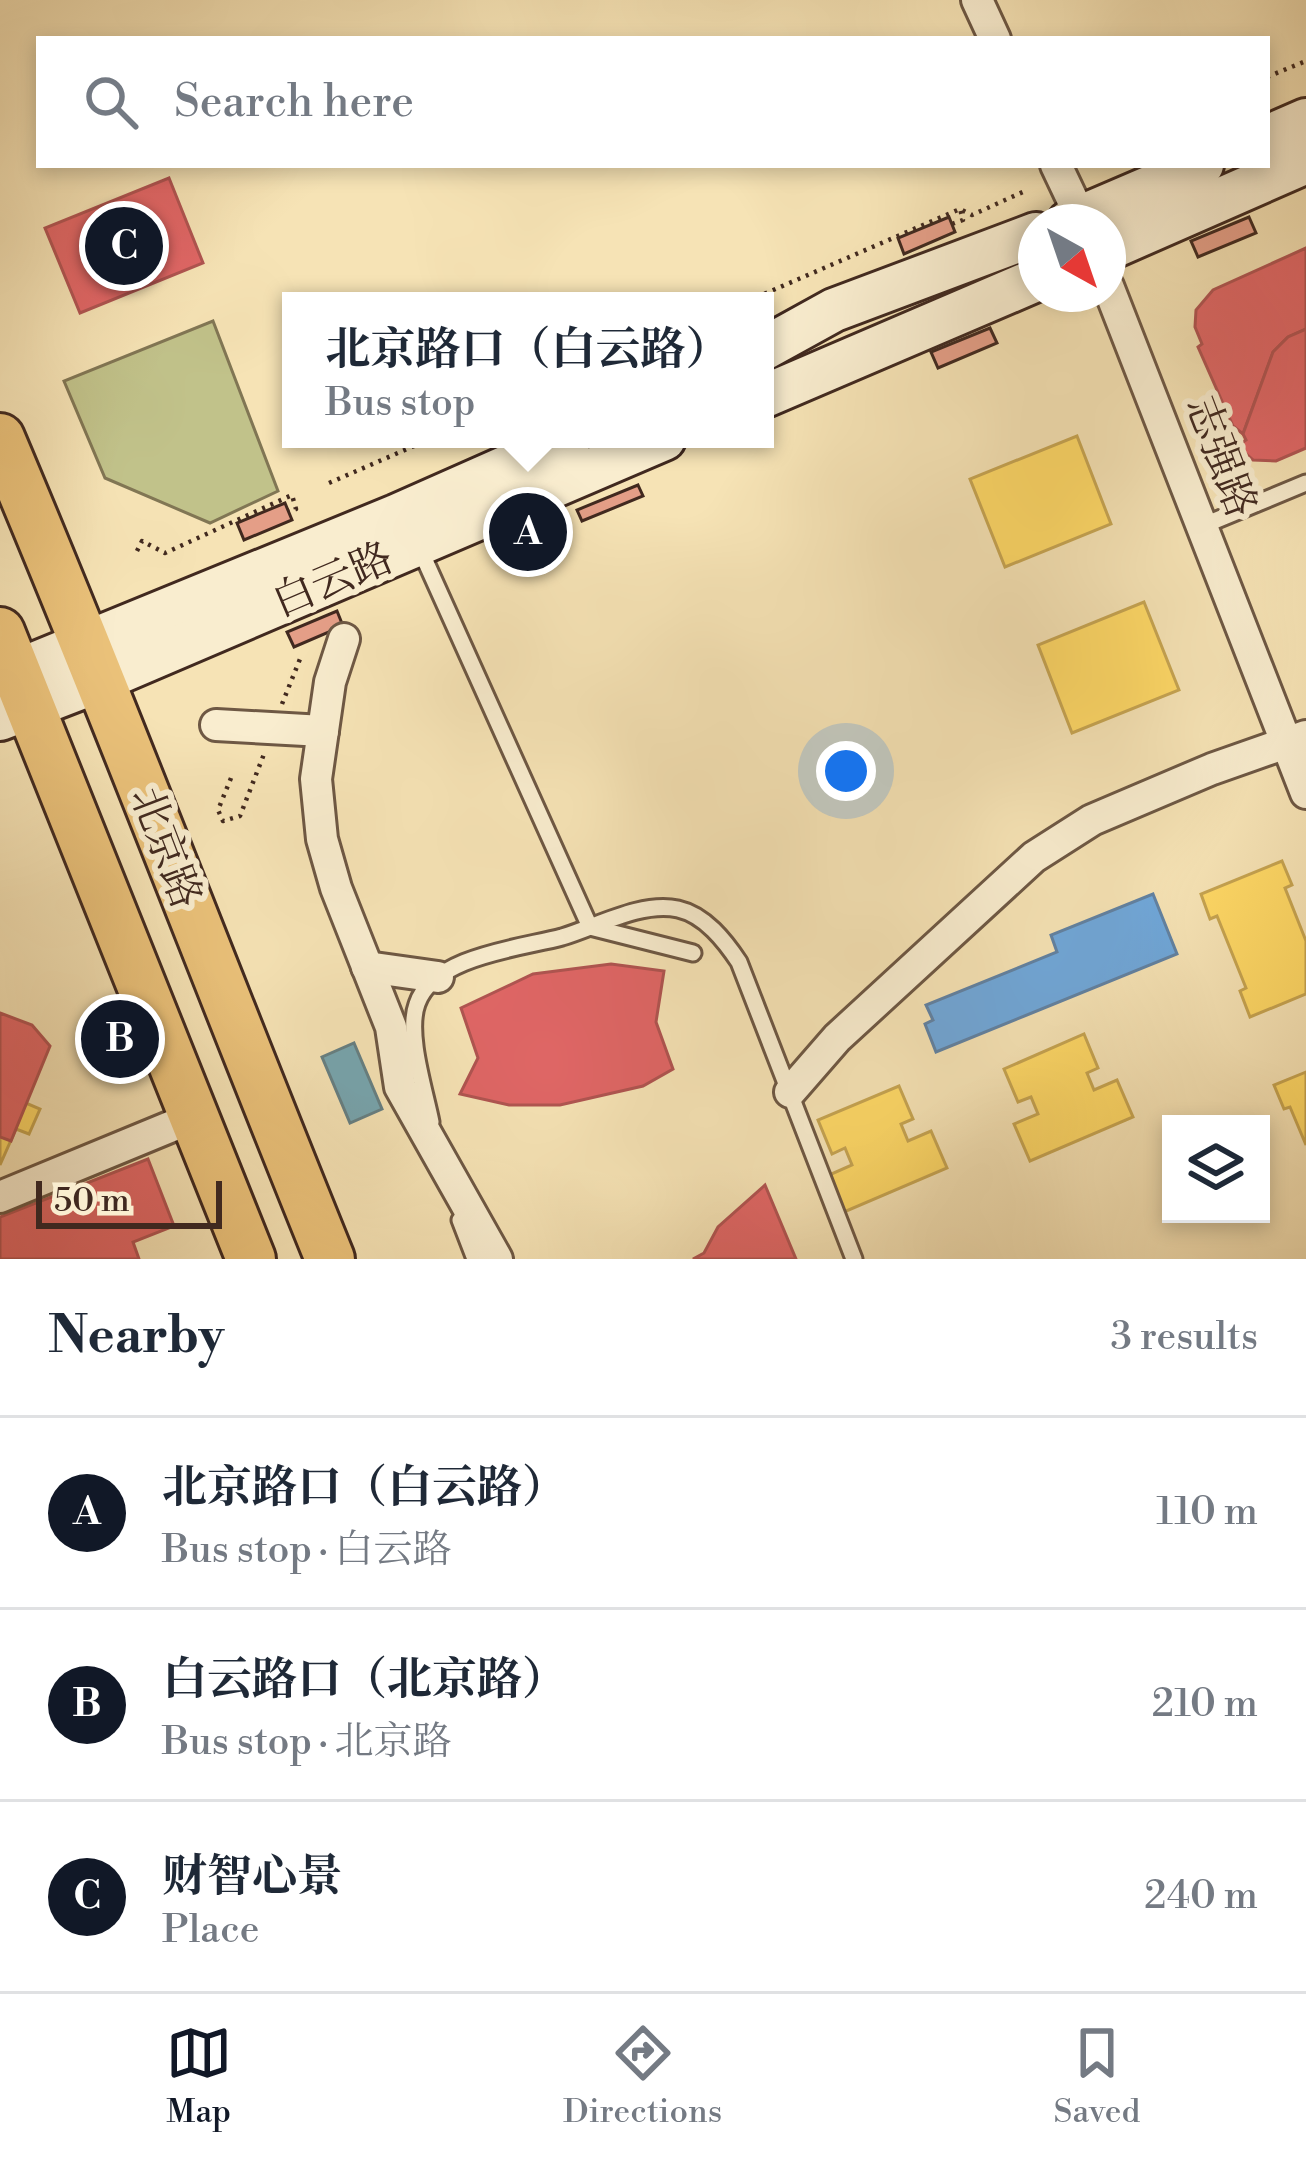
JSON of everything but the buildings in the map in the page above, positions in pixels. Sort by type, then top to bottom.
[{"type":"main road","points":[[1270,136],[1306,120]]},
{"type":"main road","points":[[1126,216],[1306,162]]},
{"type":"main road","points":[[1126,206],[1196,168]]},
{"type":"main road","points":[[774,343],[834,310],[1018,241]]},
{"type":"main road","points":[[774,392],[1018,288]]},
{"type":"main road","name":"北京路","points":[[0,438],[94,662],[330,1259]]},
{"type":"main road","name":"白云路","points":[[94,662],[396,516],[550,448]]},
{"type":"main road","name":"白云路","points":[[9,682],[94,662],[418,544],[643,448]]},
{"type":"main road","name":"北京路","points":[[9,682],[251,1259]]},
{"type":"street","points":[[976,0],[994,36]]},
{"type":"street","points":[[1057,168],[1074,204]]},
{"type":"street","name":"志强路","points":[[1118,312],[1202,526],[1296,738],[1306,793]]},
{"type":"street","points":[[344,639],[330,682],[316,779],[322,839],[391,1027],[400,1087],[497,1259]]},
{"type":"street","points":[[216,725],[323,731]]},
{"type":"street","points":[[790,1092],[837,1038],[1034,857],[1092,820],[1296,738]]},
{"type":"street","points":[[367,967],[438,977]]},
{"type":"street","points":[[0,1196],[194,1117]]},
{"type":"lane","points":[[1202,526],[1306,483]]},
{"type":"lane","points":[[418,544],[590,927]]},
{"type":"lane","points":[[475,1259],[436,1150],[413,1026],[417,1002],[438,977],[495,951],[643,912],[677,909],[722,937],[739,962],[854,1259]]},
{"type":"lane","points":[[590,927],[693,953]]},
{"type":"path","points":[[1270,76],[1306,61]]},
{"type":"path","points":[[960,209],[972,215],[1025,191]]},
{"type":"path","points":[[952,224],[963,220],[960,209]]},
{"type":"path","points":[[769,292],[960,209]]},
{"type":"path","points":[[329,483],[410,448]]},
{"type":"path","points":[[374,464],[378,473]]},
{"type":"path","points":[[137,551],[142,542],[165,553],[292,496],[296,508],[288,511]]},
{"type":"green space","points":[[213,321],[278,491],[210,523],[105,478],[64,381]]},
{"type":"place","name":"财智心景","points":[[124,246]]},
{"type":"place","name":"北京路口（白云路）","points":[[528,532]]},
{"type":"place","name":"白云路口（北京路）","points":[[120,1039]]}]
